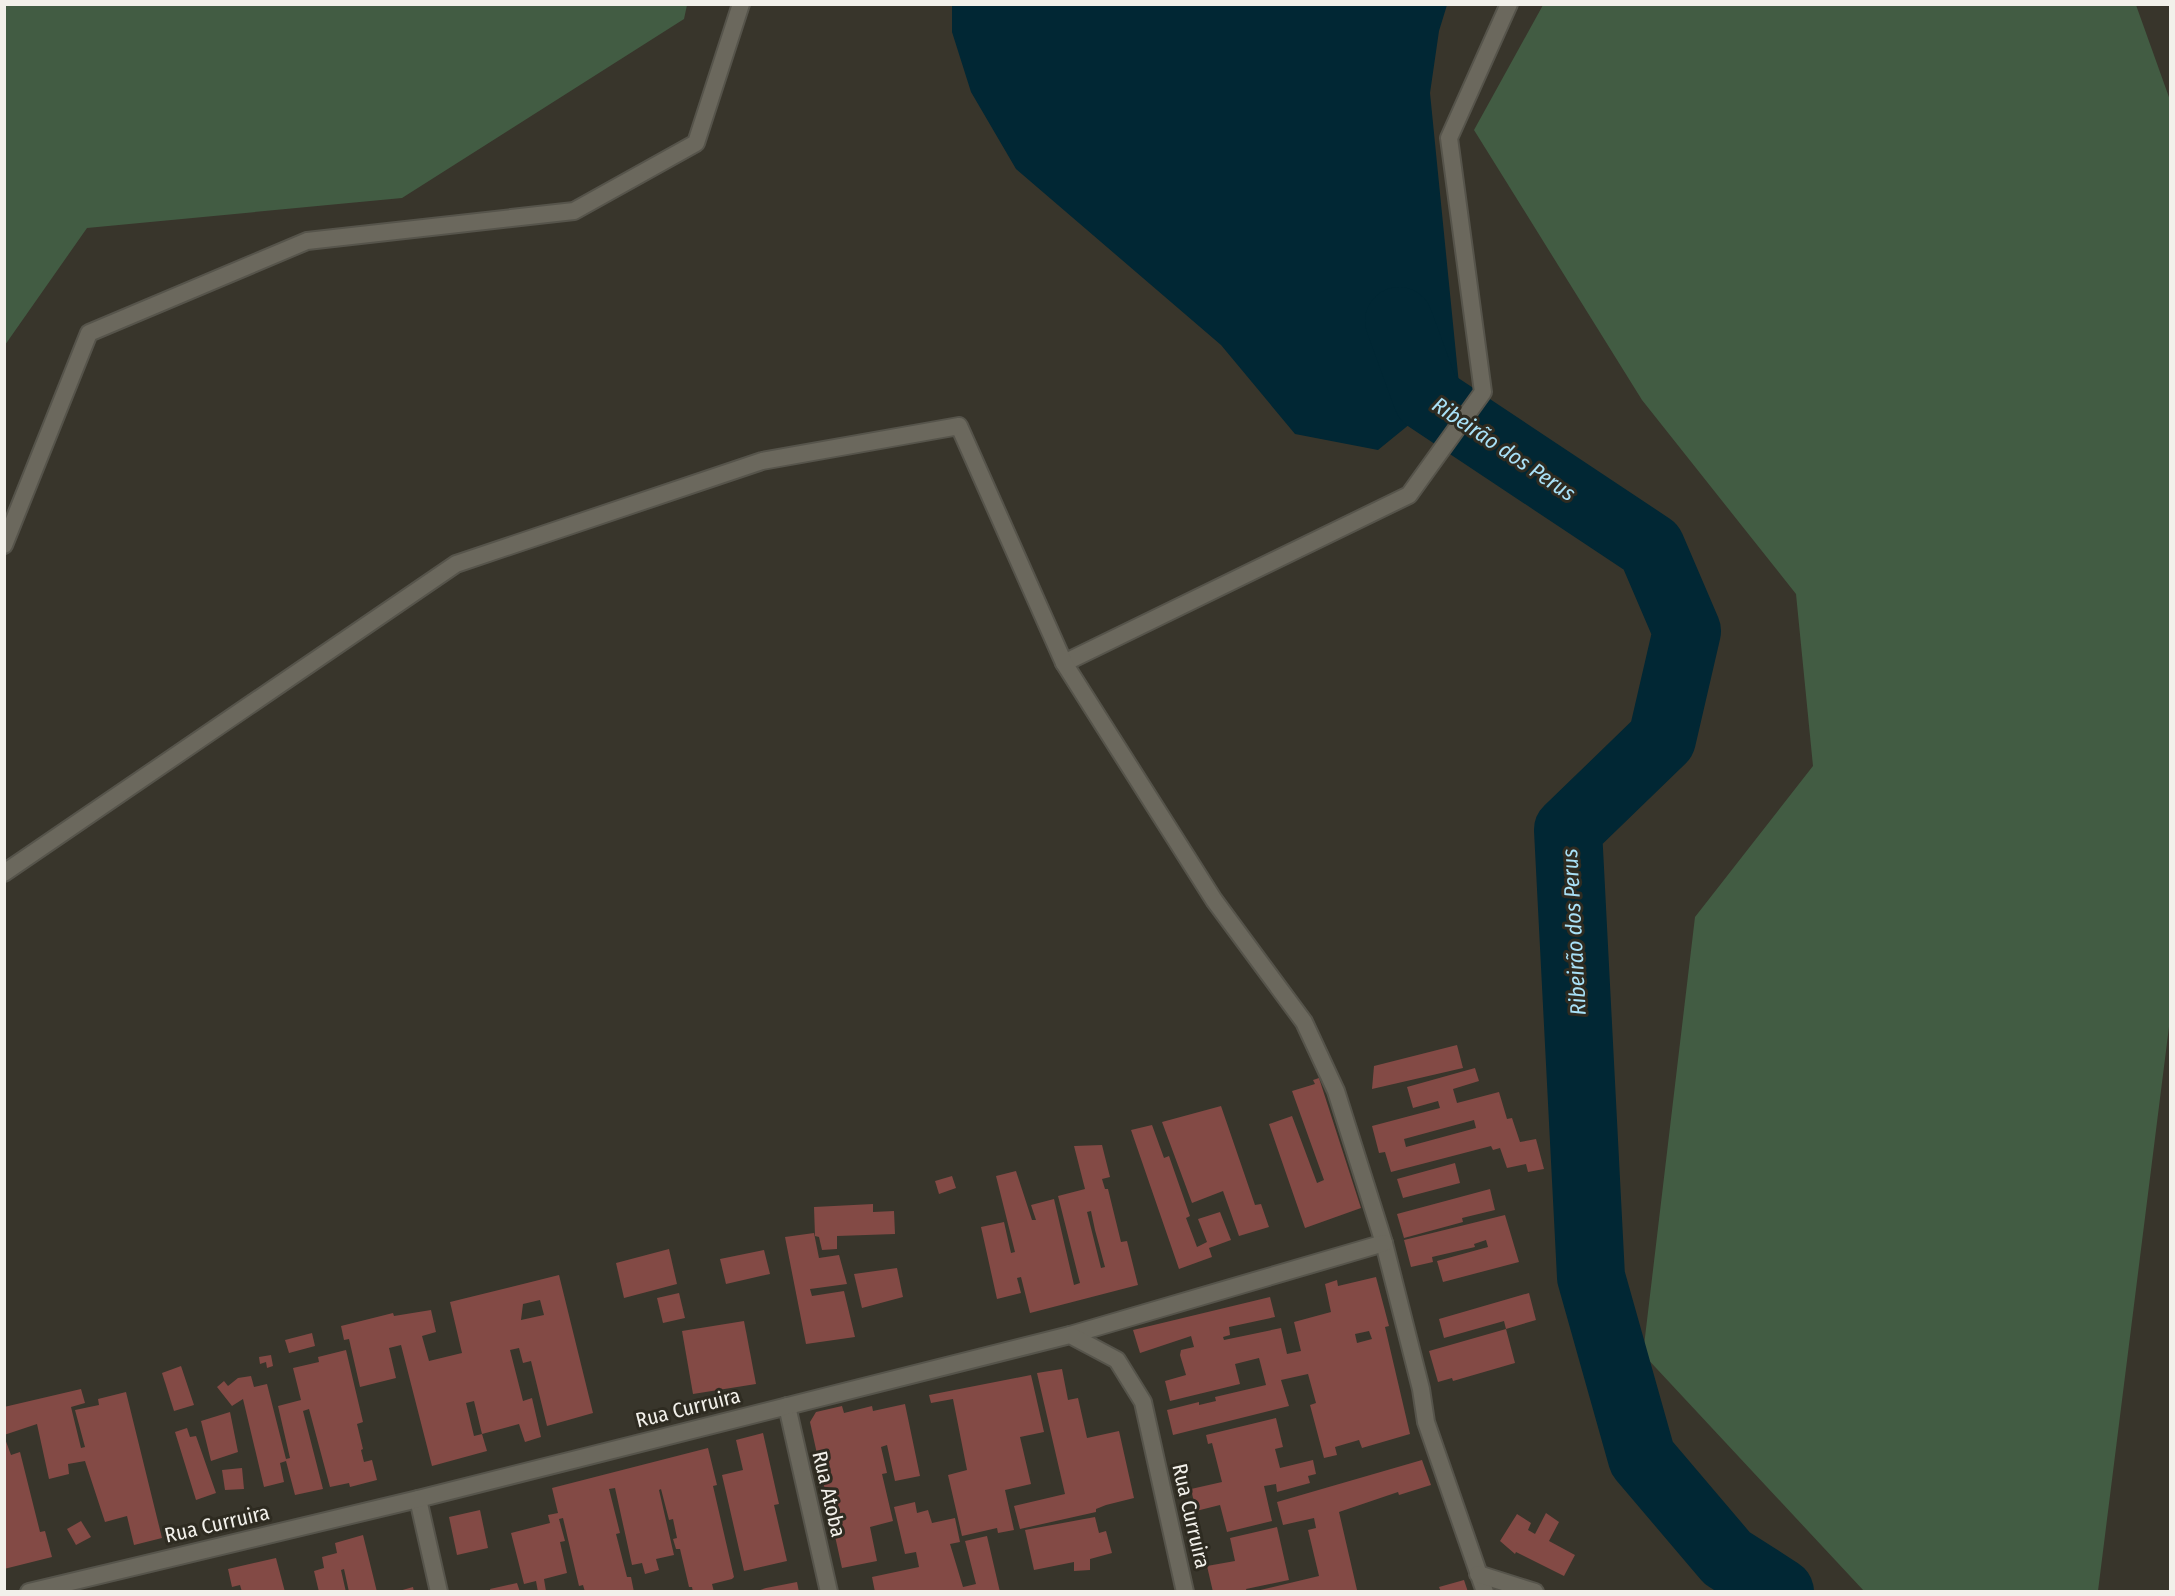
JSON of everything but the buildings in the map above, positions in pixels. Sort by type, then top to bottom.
[{"type":"street","points":[[4,545],[89,333],[306,241],[574,211],[696,144],[741,4]]},
{"type":"street","points":[[1064,663],[1409,495],[1484,392],[1449,138],[1509,4]]},
{"type":"street","points":[[4,873],[456,564],[762,461],[959,426],[1064,663],[1214,900],[1304,1023],[1336,1091],[1384,1243],[1421,1389],[1426,1422],[1485,1592]]},
{"type":"street","points":[[1070,1335],[1384,1243]]},
{"type":"street","name":"Rua Curruira","points":[[29,1592],[418,1499],[1070,1335],[1117,1360],[1143,1402],[1185,1592]]},
{"type":"street","name":"Rua Atoba","points":[[786,1406],[828,1592]]},
{"type":"street","points":[[418,1499],[439,1592]]},
{"type":"street","points":[[1479,1574],[1534,1592]]},
{"type":"green space","points":[[5,4],[687,5],[684,19],[402,198],[87,228],[5,345]]},
{"type":"green space","points":[[1543,5],[2136,5],[2170,100],[2170,1019],[2098,1591],[1864,1591],[1643,1354],[1695,917],[1813,766],[1796,594],[1642,400],[1474,130]]},
{"type":"water","points":[[952,5],[1447,5],[1439,31],[1430,93],[1459,384],[1378,450],[1295,434],[1221,345],[1016,169],[971,92],[952,32]]},
{"type":"waterway","name":"Ribeirão dos Perus","points":[[1399,321],[1427,398],[1651,547],[1687,631],[1662,739],[1568,830],[1591,1277],[1642,1458],[1727,1558],[1780,1592]]}]
